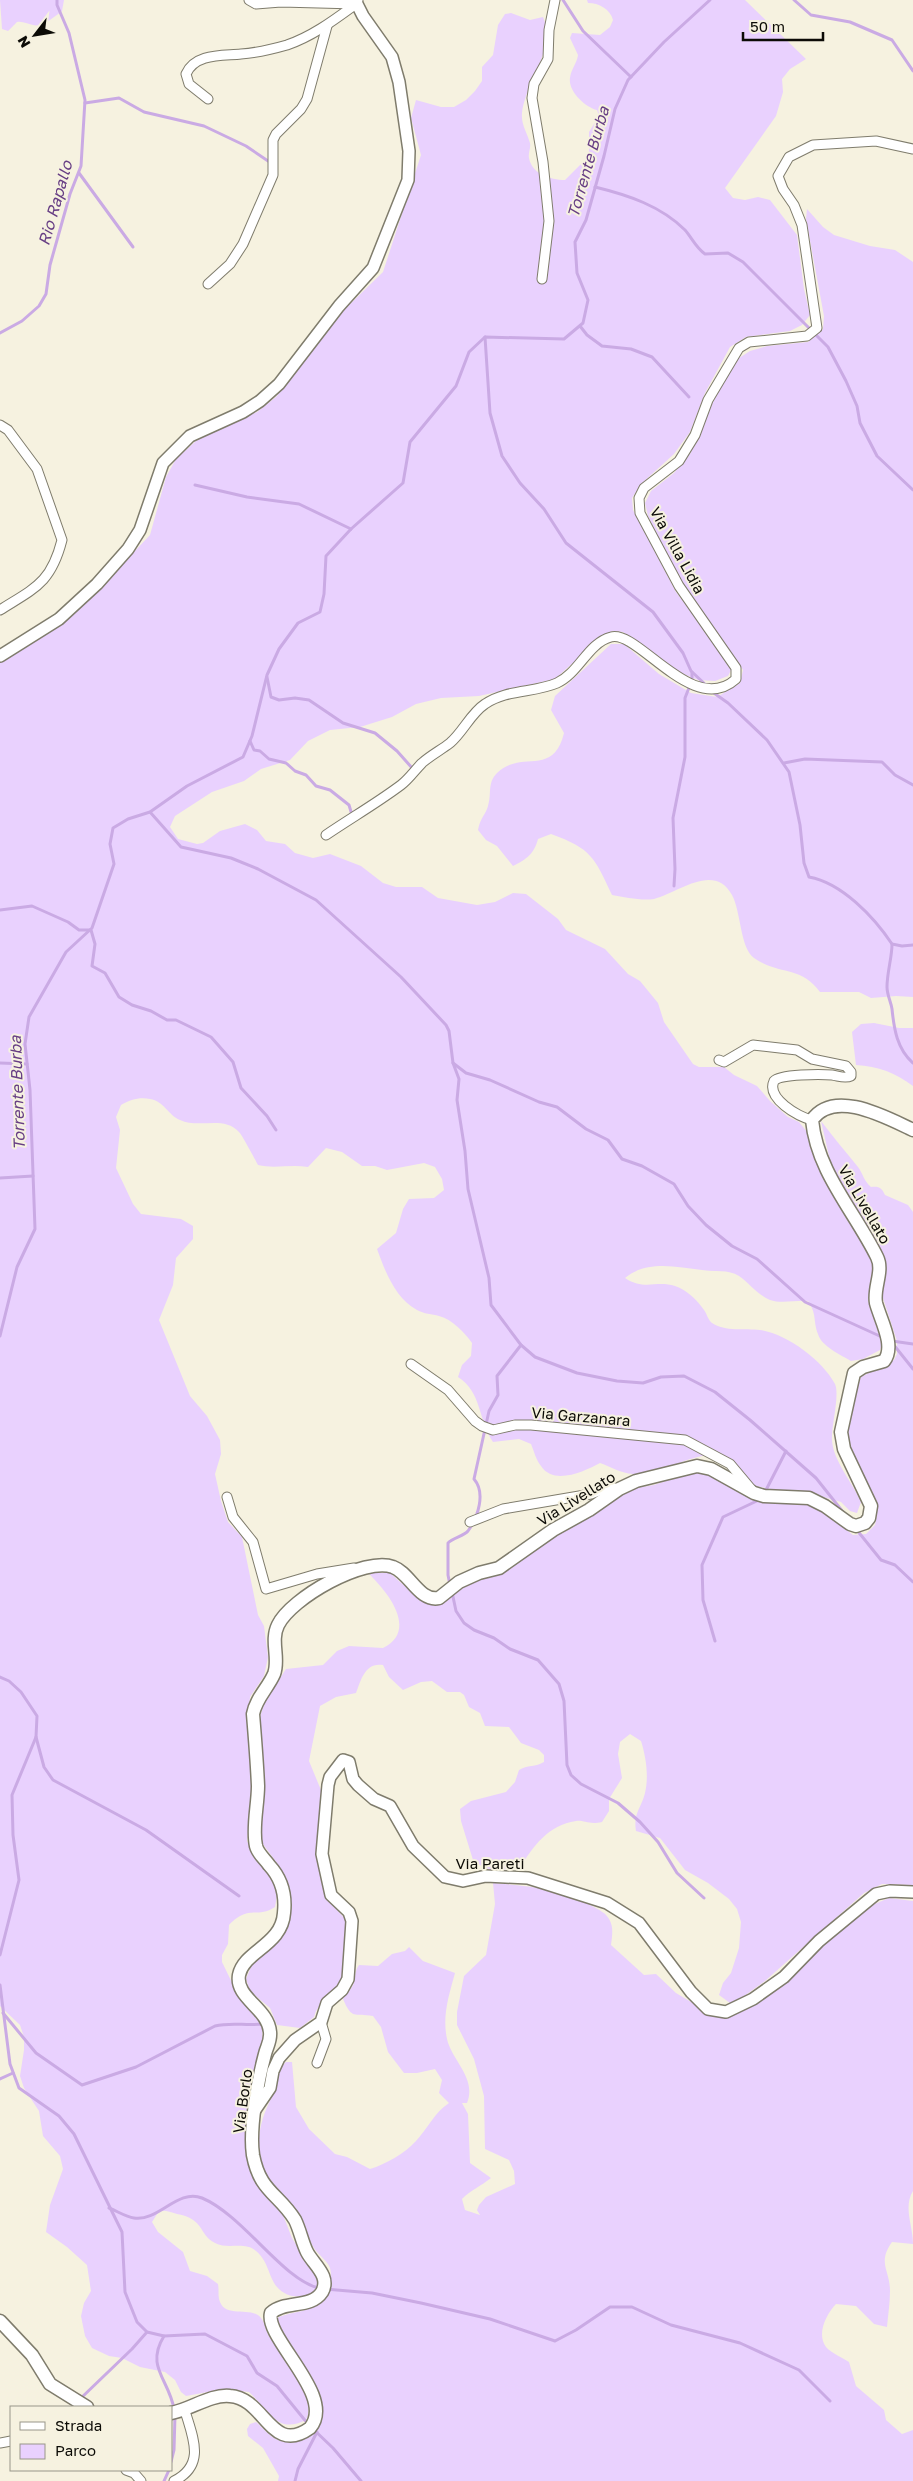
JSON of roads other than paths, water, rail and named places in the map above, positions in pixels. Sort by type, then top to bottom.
[{"type":"main road","points":[[812,1120],[815,1115],[828,1108],[850,1107],[864,1109],[913,1130]]},
{"type":"main road","name":"Via Livellato","points":[[278,1623],[295,1606],[321,1587],[365,1568],[380,1564],[398,1568],[428,1597],[439,1598],[459,1582],[507,1564],[553,1530],[590,1510],[619,1488],[636,1481],[702,1466],[754,1493],[764,1496],[809,1498],[856,1526],[865,1523],[871,1513],[868,1499],[844,1449],[841,1432],[854,1373],[864,1367],[884,1361],[888,1353],[888,1344],[875,1301],[879,1263],[826,1169],[812,1120]]},
{"type":"main road","name":"Via Borlo","points":[[172,2413],[185,2411],[217,2398],[231,2396],[250,2405],[280,2434],[292,2436],[310,2428],[316,2416],[314,2400],[307,2383],[293,2358],[272,2328],[270,2318],[271,2313],[279,2307],[305,2303],[317,2296],[322,2292],[324,2278],[321,2270],[308,2252],[294,2219],[269,2192],[259,2175],[251,2134],[265,2054],[271,2036],[270,2027],[262,2013],[243,1993],[239,1981],[245,1962],[268,1944],[280,1927],[285,1911],[281,1880],[257,1848],[258,1786],[253,1714],[255,1705],[275,1672],[274,1638],[278,1623]]},
{"type":"main road","points":[[0,2321],[32,2355],[50,2384],[85,2406]]},
{"type":"street","points":[[249,0],[256,4],[356,1]]},
{"type":"street","points":[[542,279],[549,221],[543,162],[532,98],[534,84],[548,59],[549,30],[555,0]]},
{"type":"street","points":[[208,99],[188,84],[186,74],[194,64],[223,54],[240,54],[287,45],[327,26],[356,1]]},
{"type":"street","points":[[0,656],[59,619],[97,584],[128,549],[140,530],[163,462],[190,436],[243,412],[260,401],[279,384],[339,306],[373,268],[408,180],[409,151],[399,82],[392,57],[356,1]]},
{"type":"street","points":[[208,284],[230,264],[243,244],[273,175],[273,140],[276,134],[301,109],[307,99],[327,26]]},
{"type":"street","name":"Via Villa Lidia","points":[[326,835],[404,783],[423,762],[450,742],[483,705],[500,696],[557,683],[575,670],[600,642],[610,637],[618,636],[630,640],[673,676],[696,685],[714,688],[729,685],[736,679],[736,668],[679,586],[640,513],[639,498],[644,488],[679,461],[695,435],[708,400],[739,348],[749,342],[808,336],[816,328],[802,225],[794,205],[783,190],[778,176],[789,157],[813,145],[876,141],[913,149]]},
{"type":"street","points":[[0,425],[8,430],[37,470],[62,540],[44,581],[31,592],[0,610]]},
{"type":"street","points":[[719,1060],[724,1062],[753,1045],[797,1050],[812,1059],[846,1066],[851,1072],[851,1076],[847,1078],[830,1075],[781,1077],[774,1081],[772,1089],[775,1096],[797,1115],[812,1120]]},
{"type":"street","name":"Via Garzanara","points":[[411,1364],[448,1390],[475,1421],[494,1430],[515,1425],[531,1425],[685,1440],[730,1464],[754,1493]]},
{"type":"street","points":[[470,1522],[503,1508],[591,1494],[609,1487],[619,1488]]},
{"type":"street","points":[[227,1497],[233,1516],[253,1542],[266,1589],[343,1568],[365,1568]]},
{"type":"street","name":"Via Pareti","points":[[321,2022],[327,2003],[342,1990],[348,1979],[352,1920],[349,1912],[331,1895],[322,1854],[328,1785],[330,1778],[344,1760],[349,1762],[353,1778],[358,1785],[374,1799],[390,1806],[413,1846],[445,1877],[463,1881],[486,1876],[528,1878],[607,1903],[639,1923],[691,1992],[708,2009],[726,2012],[754,1999],[784,1977],[819,1942],[876,1894],[897,1890],[913,1892]]},
{"type":"street","points":[[255,2110],[270,2088],[273,2071],[279,2058],[295,2040],[321,2022],[326,2039],[318,2063]]},
{"type":"street","points":[[174,2481],[188,2471],[195,2460],[193,2441],[185,2411]]},
{"type":"street","points":[[129,2471],[134,2473],[141,2481]]},
{"type":"waterway","name":"Rio Rapallo","points":[[0,333],[22,321],[39,306],[46,294],[50,265],[70,194],[81,166],[85,100],[69,33],[57,5],[57,0]]},
{"type":"waterway","points":[[563,0],[583,31],[631,77]]},
{"type":"waterway","name":"Torrente Burba","points":[[0,1336],[17,1267],[35,1229],[30,1090],[25,1044],[29,1017],[66,952],[92,928],[114,864],[110,844],[113,828],[128,819],[150,812],[187,786],[243,757],[252,736],[267,675],[279,649],[298,623],[320,612],[324,594],[326,556],[351,529],[403,483],[410,442],[456,386],[469,352],[485,337],[564,339],[583,323],[588,300],[577,273],[575,242],[586,220],[615,109],[628,80],[664,42],[710,0]]},
{"type":"waterway","points":[[794,0],[811,15],[850,22],[892,40],[913,71]]},
{"type":"waterway","points":[[85,103],[119,98],[144,112],[204,126],[246,146],[271,163]]},
{"type":"waterway","points":[[79,173],[133,247]]},
{"type":"waterway","points":[[595,187],[643,202],[665,214],[685,230],[705,254],[728,253],[743,262],[828,347],[846,381],[857,406],[860,423],[877,456],[913,490]]},
{"type":"waterway","points":[[580,326],[587,335],[602,346],[631,349],[652,357],[689,397]]},
{"type":"waterway","points":[[485,337],[490,413],[502,456],[520,483],[544,509],[566,543],[653,612],[683,653],[691,671],[707,686]]},
{"type":"waterway","points":[[195,485],[247,497],[299,504],[351,529]]},
{"type":"waterway","points":[[674,886],[673,818],[685,757],[685,698],[692,680],[692,672]]},
{"type":"waterway","points":[[267,677],[271,697],[279,700],[295,698],[309,700],[343,723],[375,733],[397,751],[413,769]]},
{"type":"waterway","points":[[711,691],[728,703],[767,740],[789,772],[800,825],[804,863],[809,877],[821,880],[845,894],[867,913],[892,944],[902,946],[913,945]]},
{"type":"waterway","points":[[250,741],[254,750],[260,751],[269,759],[286,763],[295,771],[306,775],[316,786],[330,790],[349,805],[352,815]]},
{"type":"waterway","points":[[784,763],[805,759],[882,762],[895,775],[913,785]]},
{"type":"waterway","points":[[150,812],[181,847],[231,858],[258,869],[316,900],[401,977],[446,1025],[449,1031],[453,1063],[459,1079],[457,1100],[465,1151],[468,1189],[489,1278],[491,1305],[521,1345],[535,1357],[577,1373],[617,1381],[643,1383],[661,1377],[684,1376],[715,1392],[816,1478],[843,1512]]},
{"type":"waterway","points":[[0,910],[32,906],[68,922],[79,930],[91,930],[95,944],[92,966],[105,973],[119,997],[132,1005],[151,1011],[167,1020],[176,1020],[211,1037],[233,1062],[241,1088],[267,1116],[276,1130]]},
{"type":"waterway","points":[[892,944],[887,981],[888,993],[897,1038],[903,1051],[913,1063]]},
{"type":"waterway","points":[[0,1063],[27,1064]]},
{"type":"waterway","points":[[453,1063],[466,1073],[490,1080],[539,1102],[557,1107],[586,1129],[608,1140],[622,1159],[642,1166],[674,1184],[688,1206],[706,1225],[732,1246],[757,1259],[805,1302],[884,1338]]},
{"type":"waterway","points":[[0,1178],[33,1176]]},
{"type":"waterway","points":[[892,1341],[913,1344]]},
{"type":"waterway","points":[[893,1344],[913,1369]]},
{"type":"waterway","points":[[450,1585],[448,1575],[448,1543],[468,1531],[475,1519],[480,1491],[474,1479],[489,1411],[498,1395],[497,1376],[521,1345]]},
{"type":"waterway","points":[[765,1492],[786,1451]]},
{"type":"waterway","points":[[715,1641],[703,1600],[702,1565],[723,1517],[761,1499]]},
{"type":"waterway","points":[[856,1529],[881,1560],[895,1565],[913,1582]]},
{"type":"waterway","points":[[452,1592],[456,1611],[464,1623],[474,1630],[494,1638],[510,1649],[538,1660],[559,1684],[564,1701],[567,1765],[571,1775],[581,1784],[618,1803],[640,1822],[658,1842],[677,1873],[704,1898]]},
{"type":"waterway","points":[[0,1677],[9,1681],[21,1692],[37,1716],[36,1737],[12,1795],[13,1835],[19,1880],[0,1955]]},
{"type":"waterway","points":[[36,1737],[44,1767],[53,1780],[146,1830],[239,1896]]},
{"type":"waterway","points":[[0,1985],[10,2064],[19,2088],[59,2116],[74,2134],[122,2232],[125,2292],[137,2322],[147,2332],[164,2336],[205,2334],[247,2356],[257,2373],[277,2386],[308,2424]]},
{"type":"waterway","points":[[3,2013],[36,2053],[82,2085],[136,2067],[215,2026],[263,2024]]},
{"type":"waterway","points":[[0,2079],[13,2073]]},
{"type":"waterway","points":[[109,2208],[134,2218],[143,2218],[185,2197],[202,2198],[233,2218],[291,2273],[305,2283],[319,2288]]},
{"type":"waterway","points":[[325,2289],[372,2293],[421,2303],[490,2319],[555,2341],[576,2330],[610,2307],[632,2307],[671,2325],[740,2343],[799,2370],[830,2401]]},
{"type":"waterway","points":[[80,2399],[147,2332]]},
{"type":"waterway","points":[[164,2336],[159,2347],[157,2365],[174,2409]]},
{"type":"waterway","points":[[172,2458],[175,2415]]},
{"type":"waterway","points":[[312,2428],[333,2448],[361,2481]]},
{"type":"waterway","points":[[295,2481],[298,2469],[317,2432]]},
{"type":"waterway","points":[[164,2481],[169,2471]]}]
